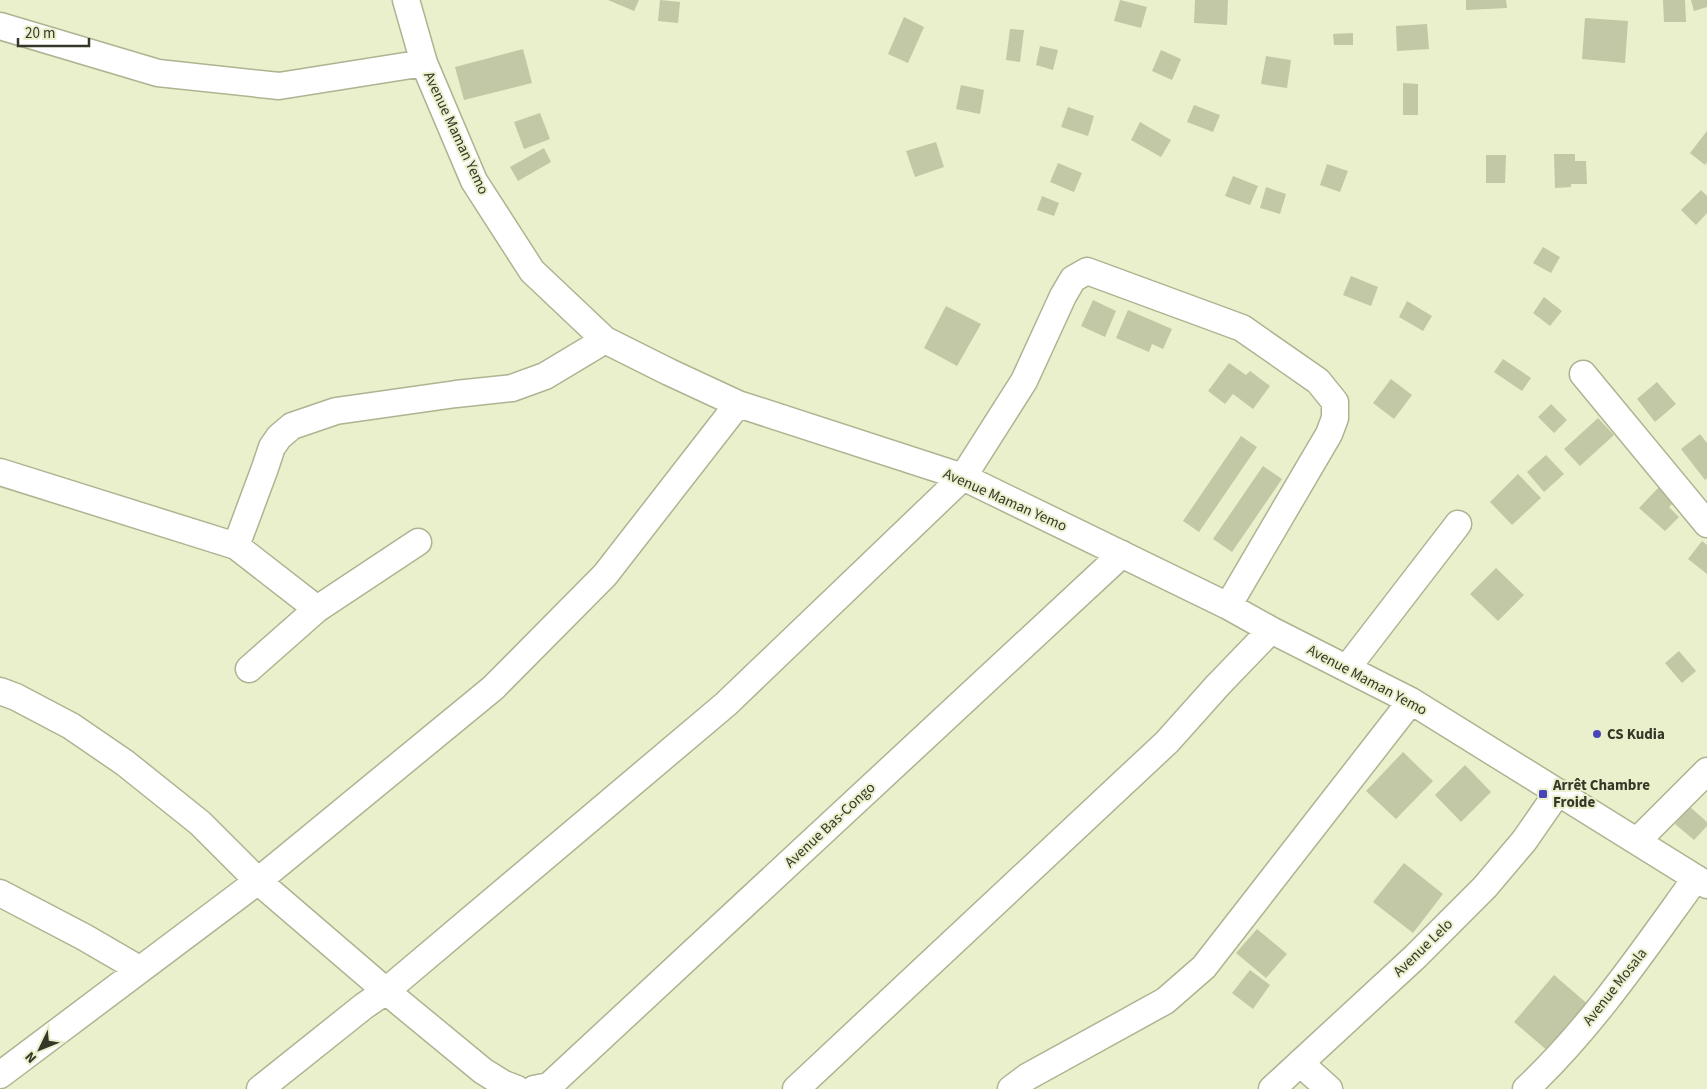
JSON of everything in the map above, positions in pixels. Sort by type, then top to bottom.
[{"type":"street","name":"Avenue Maman Yemo","points":[[406,0],[424,63],[474,181],[532,271],[606,340],[738,404],[963,477],[1228,606],[1411,701],[1702,882]]},
{"type":"street","points":[[0,26],[158,73],[279,86],[424,63]]},
{"type":"street","points":[[260,1089],[364,1006],[386,991],[726,704],[963,477],[1024,381],[1062,296],[1073,279],[1087,271],[1242,328],[1318,381],[1335,402],[1335,418],[1329,434],[1228,606]]},
{"type":"street","points":[[236,546],[272,446],[292,426],[336,412],[456,394],[512,388],[545,376],[606,340]]},
{"type":"street","points":[[1583,374],[1707,524]]},
{"type":"street","points":[[0,1075],[258,881],[493,688],[605,575],[738,404]]},
{"type":"street","points":[[0,472],[236,546],[317,609]]},
{"type":"street","points":[[1347,668],[1458,524]]},
{"type":"street","points":[[249,669],[317,609],[418,542]]},
{"type":"street","name":"Avenue Bas-Congo","points":[[534,1089],[549,1086],[1122,554]]},
{"type":"street","points":[[796,1089],[1166,742],[1272,630]]},
{"type":"street","points":[[0,691],[16,697],[71,726],[125,763],[200,823],[258,881],[483,1072],[517,1089]]},
{"type":"street","points":[[1011,1089],[1027,1077],[1165,1001],[1204,967],[1411,701]]},
{"type":"street","points":[[1637,841],[1707,771]]},
{"type":"street","name":"Avenue Lelo","points":[[1272,1089],[1415,957],[1486,887],[1524,841],[1558,792]]},
{"type":"street","name":"Avenue Mosala","points":[[1526,1089],[1553,1063],[1605,1002],[1702,882]]},
{"type":"street","points":[[0,893],[84,937],[139,969]]},
{"type":"street","points":[[1300,1063],[1329,1089]]},
{"type":"building","points":[[608,0],[639,0],[634,11]]},
{"type":"building","points":[[660,0],[680,2],[678,23],[658,21]]},
{"type":"building","points":[[1120,0],[1147,7],[1141,28],[1114,21]]},
{"type":"building","points":[[1195,0],[1228,0],[1227,25],[1194,23]]},
{"type":"building","points":[[1466,0],[1506,0],[1507,8],[1466,10]]},
{"type":"building","points":[[1663,0],[1685,0],[1686,22],[1664,22]]},
{"type":"building","points":[[1691,0],[1707,0],[1707,7],[1694,11]]},
{"type":"building","points":[[904,17],[924,27],[908,63],[888,54]]},
{"type":"building","points":[[1585,18],[1628,21],[1625,63],[1582,59]]},
{"type":"building","points":[[1427,24],[1429,49],[1397,51],[1396,26]]},
{"type":"building","points":[[1010,29],[1024,30],[1020,62],[1006,60]]},
{"type":"building","points":[[1353,33],[1353,45],[1334,45],[1333,34]]},
{"type":"building","points":[[1040,46],[1058,50],[1053,70],[1036,65]]},
{"type":"building","points":[[523,49],[532,83],[464,100],[455,67]]},
{"type":"building","points":[[1161,50],[1181,59],[1172,80],[1152,71]]},
{"type":"building","points":[[1266,56],[1291,60],[1287,88],[1261,84]]},
{"type":"building","points":[[1403,83],[1418,84],[1418,115],[1403,115]]},
{"type":"building","points":[[961,85],[984,90],[980,114],[956,109]]},
{"type":"building","points":[[1194,105],[1220,115],[1213,132],[1187,122]]},
{"type":"building","points":[[1068,107],[1094,116],[1088,136],[1061,127]]},
{"type":"building","points":[[540,113],[550,139],[524,149],[514,122]]},
{"type":"building","points":[[1140,122],[1171,140],[1161,157],[1131,140]]},
{"type":"building","points":[[1707,131],[1707,162],[1705,165],[1690,153]]},
{"type":"building","points":[[936,142],[944,167],[915,177],[906,151]]},
{"type":"building","points":[[544,148],[551,162],[518,181],[510,167]]},
{"type":"building","points":[[1554,154],[1575,154],[1575,161],[1586,161],[1587,184],[1571,184],[1571,187],[1555,188]]},
{"type":"building","points":[[1486,155],[1506,155],[1505,183],[1486,183]]},
{"type":"building","points":[[1058,163],[1082,173],[1074,192],[1050,182]]},
{"type":"building","points":[[1327,164],[1348,171],[1340,192],[1320,185]]},
{"type":"building","points":[[1233,176],[1258,186],[1250,205],[1225,196]]},
{"type":"building","points":[[1266,187],[1286,194],[1280,214],[1260,208]]},
{"type":"building","points":[[1701,190],[1707,196],[1707,213],[1696,225],[1681,210]]},
{"type":"building","points":[[1042,196],[1059,203],[1054,216],[1037,210]]},
{"type":"building","points":[[1543,247],[1560,257],[1551,273],[1533,263]]},
{"type":"building","points":[[1351,276],[1378,287],[1371,306],[1343,295]]},
{"type":"building","points":[[1544,297],[1562,311],[1550,326],[1533,313]]},
{"type":"building","points":[[1093,300],[1116,311],[1105,337],[1081,326]]},
{"type":"building","points":[[1407,301],[1432,316],[1423,331],[1399,317]]},
{"type":"building","points":[[946,306],[981,324],[957,366],[924,348]]},
{"type":"building","points":[[1128,310],[1172,329],[1163,349],[1152,344],[1149,352],[1116,338]]},
{"type":"building","points":[[1503,359],[1531,378],[1522,391],[1494,372]]},
{"type":"building","points":[[1229,363],[1246,375],[1250,371],[1270,386],[1253,409],[1233,394],[1225,404],[1208,391]]},
{"type":"building","points":[[1391,379],[1412,395],[1394,419],[1373,403]]},
{"type":"building","points":[[1657,382],[1676,404],[1655,422],[1637,399]]},
{"type":"building","points":[[1551,404],[1567,420],[1554,433],[1538,417]]},
{"type":"building","points":[[1598,418],[1614,435],[1580,466],[1564,449]]},
{"type":"building","points":[[1700,434],[1707,443],[1707,478],[1705,480],[1681,449]]},
{"type":"building","points":[[1241,436],[1257,447],[1199,532],[1183,521]]},
{"type":"building","points":[[1546,455],[1564,474],[1544,492],[1527,472]]},
{"type":"building","points":[[1263,466],[1282,479],[1232,552],[1213,539]]},
{"type":"building","points":[[1518,474],[1541,498],[1512,525],[1490,502]]},
{"type":"building","points":[[1659,487],[1674,502],[1669,507],[1679,517],[1665,531],[1639,508]]},
{"type":"building","points":[[1702,541],[1707,545],[1707,574],[1688,559]]},
{"type":"building","points":[[1496,568],[1524,595],[1498,621],[1470,594]]},
{"type":"building","points":[[1679,651],[1696,671],[1682,683],[1665,663]]},
{"type":"building","points":[[1403,752],[1433,781],[1396,819],[1366,791]]},
{"type":"building","points":[[1465,765],[1491,792],[1461,822],[1435,795]]},
{"type":"building","points":[[1690,807],[1707,822],[1707,826],[1694,840],[1675,824]]},
{"type":"building","points":[[1404,863],[1443,894],[1413,933],[1373,902]]},
{"type":"building","points":[[1257,929],[1287,954],[1266,978],[1236,953]]},
{"type":"building","points":[[1250,970],[1270,985],[1253,1009],[1232,993]]},
{"type":"building","points":[[1554,975],[1590,1006],[1550,1053],[1514,1022]]},
{"type":"place","name":"CS Kudia","points":[[1597,734]]},
{"type":"place","name":"Arrêt Chambre Froide","points":[[1543,794]]}]
